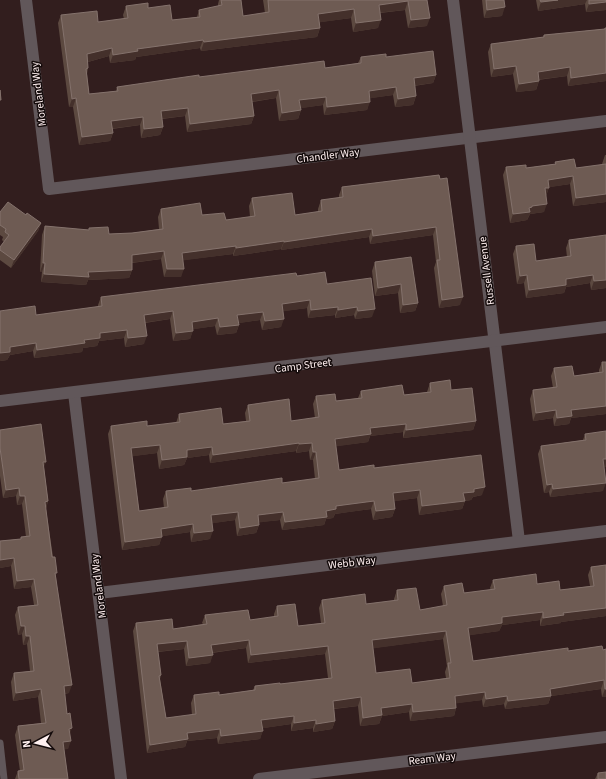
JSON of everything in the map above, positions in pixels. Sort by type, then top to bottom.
[{"type":"street","name":"Moreland Way","points":[[26,0],[50,189]]},
{"type":"street","name":"Russell Avenue","points":[[453,0],[519,542]]},
{"type":"street","name":"Chandler Way","points":[[50,189],[606,121]]},
{"type":"street","name":"Camp Street","points":[[0,402],[606,328]]},
{"type":"street","name":"Moreland Way","points":[[74,392],[121,779]]},
{"type":"street","name":"Webb Way","points":[[99,593],[606,531]]},
{"type":"street","name":"Ream Way","points":[[259,779],[606,737]]},
{"type":"lane","points":[[0,742],[4,779]]},
{"type":"building","points":[[221,0],[241,0],[243,16],[269,12],[268,0],[427,0],[430,18],[411,20],[408,1],[379,5],[381,20],[356,23],[354,9],[318,14],[320,28],[204,42],[203,40],[137,49],[138,51],[113,55],[112,48],[87,54],[88,68],[86,69],[89,94],[118,91],[117,87],[199,75],[199,77],[324,61],[325,68],[361,63],[361,57],[386,54],[386,57],[433,51],[436,75],[414,78],[416,96],[398,99],[396,87],[369,91],[370,102],[327,107],[326,97],[299,100],[301,110],[282,113],[279,90],[251,94],[254,116],[190,124],[188,108],[161,111],[163,127],[144,129],[143,117],[111,121],[113,133],[82,137],[76,98],[72,99],[61,15],[97,11],[98,22],[128,18],[126,6],[148,3],[148,8],[170,5],[172,20],[200,17],[199,10],[222,5]]},
{"type":"building","points":[[486,0],[504,0],[505,7],[487,10]]},
{"type":"building","points":[[540,0],[558,0],[541,2]]},
{"type":"building","points":[[589,0],[606,0],[606,2],[589,4]]},
{"type":"building","points":[[605,28],[606,73],[571,78],[570,67],[538,72],[539,81],[519,84],[516,66],[494,69],[491,44],[544,37],[544,35]]},
{"type":"building","points":[[574,159],[576,168],[606,164],[606,194],[576,198],[573,176],[548,180],[549,188],[545,188],[547,204],[532,206],[529,208],[530,212],[513,214],[506,167],[526,165],[526,168],[556,164],[555,162]]},
{"type":"building","points":[[439,175],[440,179],[447,178],[463,297],[442,300],[437,260],[440,260],[436,227],[373,236],[372,229],[284,242],[182,253],[184,269],[167,269],[164,251],[132,255],[132,270],[88,272],[89,277],[44,274],[45,263],[43,263],[45,226],[89,230],[89,228],[108,227],[109,234],[163,229],[161,209],[200,203],[202,215],[224,213],[226,220],[255,216],[252,198],[292,193],[295,215],[322,211],[321,200],[343,197],[342,187]]},
{"type":"building","points":[[8,202],[26,215],[27,213],[41,223],[14,260],[0,250],[0,247],[9,235],[5,232],[6,229],[0,225],[0,212]]},
{"type":"building","points":[[606,235],[606,280],[594,281],[593,275],[566,279],[566,285],[529,290],[527,275],[520,276],[516,246],[534,244],[536,261],[571,256],[569,240]]},
{"type":"building","points":[[411,257],[418,303],[403,305],[401,284],[378,288],[375,262]]},
{"type":"building","points":[[325,272],[327,284],[371,278],[375,309],[358,311],[357,307],[338,310],[338,307],[311,310],[310,300],[282,304],[284,319],[265,321],[263,312],[237,315],[239,325],[220,327],[218,318],[192,322],[193,331],[176,333],[173,311],[144,315],[147,336],[128,338],[127,330],[100,333],[100,338],[84,340],[85,343],[37,350],[36,343],[10,347],[10,352],[0,353],[0,311],[35,306],[36,315],[102,306],[101,297],[296,273],[297,276]]},
{"type":"building","points":[[602,362],[606,362],[606,406],[571,410],[572,416],[557,418],[556,410],[536,413],[533,390],[557,387],[554,368],[572,366],[574,376],[603,372]]},
{"type":"building","points":[[450,380],[451,390],[472,388],[476,421],[406,430],[406,424],[370,428],[371,434],[335,439],[339,470],[374,465],[374,468],[481,455],[485,487],[474,489],[474,492],[463,493],[465,501],[422,506],[420,490],[393,493],[395,509],[376,511],[374,501],[336,506],[336,509],[326,511],[327,517],[285,522],[283,512],[258,515],[259,525],[240,528],[238,512],[211,515],[213,531],[194,533],[193,524],[161,529],[162,537],[125,542],[111,426],[147,421],[147,426],[180,422],[179,414],[221,408],[223,424],[250,421],[248,405],[289,399],[291,421],[319,417],[316,396],[335,394],[336,401],[362,398],[361,391],[402,385],[404,395],[431,392],[430,383]],"holes":[[[312,443],[313,452],[316,452],[319,478],[282,483],[282,478],[191,491],[191,488],[166,491],[168,507],[139,511],[131,448],[160,445],[162,460],[187,457],[187,450],[212,447],[213,455]]]},
{"type":"building","points":[[41,424],[46,462],[43,462],[48,501],[45,502],[52,557],[55,557],[57,573],[55,573],[72,685],[64,686],[67,714],[70,713],[72,728],[69,729],[71,741],[63,742],[68,779],[19,779],[18,771],[24,770],[18,726],[46,723],[41,689],[16,693],[14,673],[34,671],[30,636],[26,636],[25,626],[21,626],[18,607],[38,605],[34,579],[17,581],[14,558],[0,560],[0,541],[21,539],[21,537],[30,536],[25,496],[20,496],[19,488],[6,490],[0,448],[0,430]]},
{"type":"building","points":[[606,431],[606,459],[603,459],[606,483],[553,489],[552,484],[547,485],[541,446],[586,440],[585,434]]},
{"type":"building","points":[[606,565],[606,608],[563,613],[564,615],[543,618],[543,612],[502,617],[502,623],[468,628],[473,661],[568,648],[568,651],[602,646],[603,650],[606,649],[606,689],[604,680],[550,689],[551,696],[508,701],[507,696],[486,699],[485,692],[455,696],[456,708],[413,712],[412,704],[381,708],[382,715],[363,718],[361,697],[333,701],[335,721],[316,724],[316,720],[294,723],[294,716],[261,720],[263,731],[221,736],[220,729],[187,733],[188,739],[150,745],[136,623],[172,619],[173,629],[207,624],[205,615],[248,610],[250,620],[278,616],[277,606],[295,604],[298,626],[325,623],[322,600],[365,594],[366,604],[398,600],[397,590],[416,588],[420,610],[447,605],[444,586],[462,583],[464,593],[495,589],[493,580],[536,574],[537,584],[559,581],[560,590],[594,586],[591,567]],"holes":[[[446,631],[451,663],[448,663],[450,678],[412,683],[410,669],[376,673],[372,640]],[[249,640],[251,655],[328,646],[332,678],[255,686],[255,690],[219,695],[219,692],[194,695],[196,714],[166,718],[159,676],[161,675],[157,644],[187,641],[189,658],[213,655],[211,645]]]},
{"type":"building","points":[[606,772],[606,779],[598,779],[598,773]]}]
